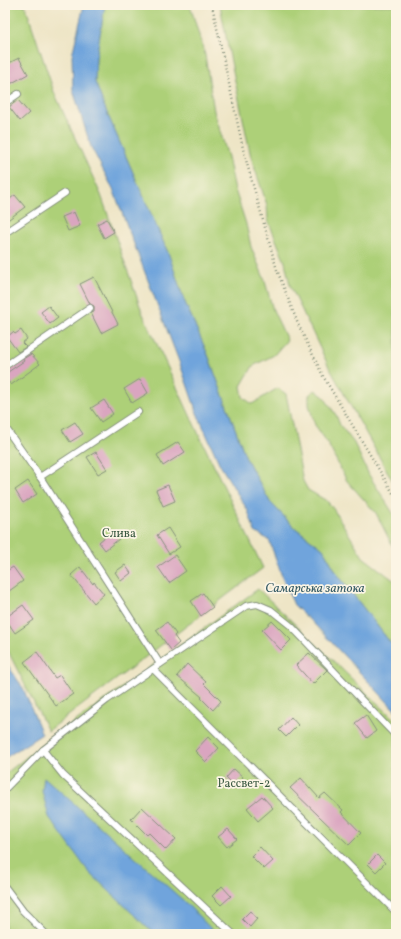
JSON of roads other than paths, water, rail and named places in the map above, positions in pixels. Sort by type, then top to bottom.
[{"type":"lane","points":[[5,103],[18,94]]},
{"type":"lane","points":[[5,234],[65,193]]},
{"type":"lane","points":[[5,366],[90,308]]},
{"type":"lane","points":[[40,477],[138,412]]},
{"type":"lane","points":[[5,427],[40,477],[160,664]]},
{"type":"lane","points":[[5,789],[43,750],[107,700],[154,670],[160,664],[246,606],[257,604],[271,610],[291,626],[396,736]]},
{"type":"lane","points":[[154,670],[396,912]]},
{"type":"lane","points":[[43,750],[63,775],[233,934]]},
{"type":"lane","points":[[5,887],[23,911],[46,934]]},
{"type":"water","name":"Самарська затока","points":[[84,5],[105,5],[96,58],[95,82],[169,255],[184,300],[208,355],[246,458],[270,502],[294,527],[323,549],[338,575],[396,650],[396,711],[317,627],[294,605],[269,540],[255,532],[248,511],[220,465],[197,413],[180,364],[113,189],[91,147],[73,90],[72,55]]},
{"type":"water","points":[[5,661],[23,688],[42,734],[5,758]]},
{"type":"water","points":[[44,777],[185,902],[216,934],[154,934],[88,871],[49,817],[42,791]]},
{"type":"park label","name":"Слива","points":[[119,534]]},
{"type":"park label","name":"Рассвет-2","points":[[244,784]]}]
